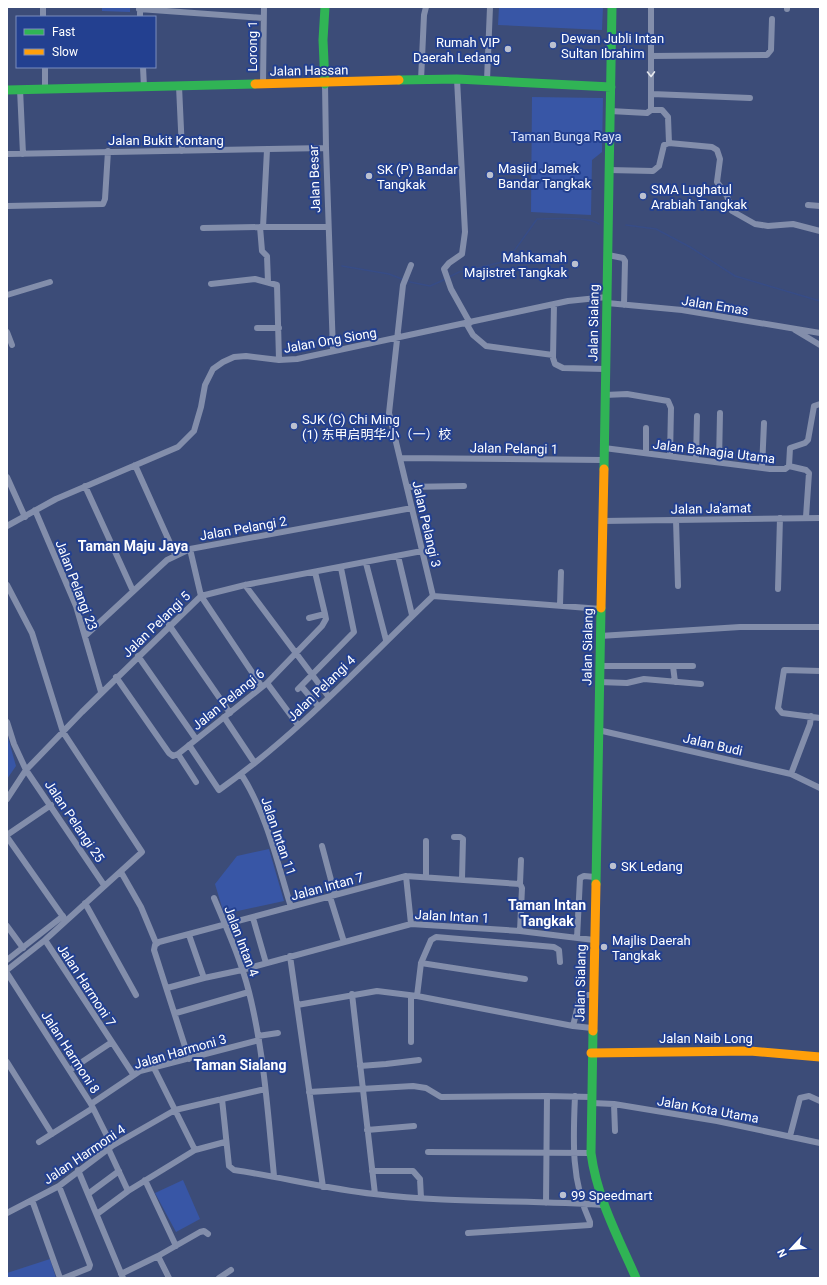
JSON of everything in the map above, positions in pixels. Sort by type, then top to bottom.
[{"type":"main road","name":"Jalan Besar","points":[[325,7],[323,40],[325,84]]},
{"type":"main road","name":"Jalan Sialang","points":[[612,7],[590,1153],[594,1178],[604,1205],[636,1278]]},
{"type":"main road","name":"Jalan Hassan","points":[[7,90],[325,84],[457,79],[611,87]]},
{"type":"main road","name":"Jalan Naib Long","points":[[591,1053],[750,1050],[820,1057]]},
{"type":"street","name":"Lorong 1","points":[[263,84],[264,7]]},
{"type":"street","points":[[421,80],[424,15],[426,7]]},
{"type":"street","points":[[487,80],[490,7]]},
{"type":"street","points":[[651,7],[652,110]]},
{"type":"street","points":[[140,8],[263,18]]},
{"type":"street","points":[[651,56],[768,55],[771,50],[772,19]]},
{"type":"street","points":[[45,68],[46,89]]},
{"type":"street","points":[[143,68],[144,87]]},
{"type":"street","points":[[457,79],[465,232],[462,254],[446,265],[444,269],[446,277],[473,335],[486,346],[553,356]]},
{"type":"street","name":"Jalan Besar","points":[[325,84],[328,227],[333,351]]},
{"type":"street","points":[[179,86],[182,151]]},
{"type":"street","points":[[20,90],[23,154]]},
{"type":"street","points":[[652,97],[750,98]]},
{"type":"street","points":[[610,111],[647,112],[652,110],[662,110],[667,116],[668,143]]},
{"type":"street","points":[[609,170],[653,171],[659,166],[664,146],[668,143],[708,146],[718,150],[720,159],[718,182],[727,196],[730,209],[738,216],[755,224],[768,226],[793,224],[820,231]]},
{"type":"street","name":"Jalan Bukit Kontang","points":[[7,154],[326,148]]},
{"type":"street","points":[[268,150],[262,227],[262,251],[267,256],[268,282]]},
{"type":"street","points":[[7,206],[103,204],[108,151]]},
{"type":"street","points":[[808,204],[820,206]]},
{"type":"street","points":[[203,228],[328,227]]},
{"type":"street","points":[[608,254],[625,260],[624,305]]},
{"type":"street","name":"Jalan Pelangi 3","points":[[411,265],[403,285],[389,413],[432,596]]},
{"type":"street","points":[[211,284],[255,279],[278,286],[279,360]]},
{"type":"street","points":[[7,295],[50,282]]},
{"type":"street","name":"Jalan Ong Siong","points":[[7,526],[35,510],[85,486],[174,450],[190,436],[197,422],[205,385],[217,365],[239,356],[279,360],[297,359],[554,304],[607,300]]},
{"type":"street","name":"Jalan Emas","points":[[607,300],[624,305],[682,310],[795,330],[811,330],[820,333]]},
{"type":"street","points":[[554,304],[553,356],[555,364],[560,367],[605,369]]},
{"type":"street","points":[[257,328],[279,328]]},
{"type":"street","points":[[795,330],[820,345]]},
{"type":"street","points":[[7,332],[12,345]]},
{"type":"street","points":[[605,395],[627,394],[667,400],[671,407],[670,456]]},
{"type":"street","name":"Jalan Bahagia Utama","points":[[604,448],[782,470],[789,466],[789,450],[792,446],[807,441],[814,406],[820,404]]},
{"type":"street","points":[[719,462],[720,413]]},
{"type":"street","points":[[696,459],[697,416]]},
{"type":"street","points":[[762,468],[764,423]]},
{"type":"street","points":[[646,428],[646,453]]},
{"type":"street","name":"Jalan Pelangi 1","points":[[400,458],[604,460]]},
{"type":"street","points":[[134,465],[175,554]]},
{"type":"street","points":[[789,466],[806,470],[809,473],[806,517]]},
{"type":"street","points":[[7,477],[25,517]]},
{"type":"street","points":[[85,486],[133,590]]},
{"type":"street","points":[[407,487],[464,486]]},
{"type":"street","name":"Jalan Pelangi 2","points":[[85,636],[133,590],[175,554],[190,549],[412,508]]},
{"type":"street","name":"Jalan Pelangi 23","points":[[35,510],[76,606],[102,692]]},
{"type":"street","points":[[778,589],[780,518]]},
{"type":"street","name":"Jalan Ja'amat","points":[[602,521],[820,518]]},
{"type":"street","points":[[676,520],[678,586]]},
{"type":"street","points":[[190,549],[201,596],[262,687]]},
{"type":"street","name":"Jalan Pelangi 5","points":[[7,799],[26,770],[62,732],[169,625],[201,596],[245,585],[340,568],[422,551]]},
{"type":"street","points":[[398,556],[412,615]]},
{"type":"street","points":[[366,563],[386,640]]},
{"type":"street","points":[[318,706],[300,688],[354,632],[340,568]]},
{"type":"street","points":[[309,618],[325,614],[315,572]]},
{"type":"street","points":[[560,605],[561,572]]},
{"type":"street","points":[[7,585],[32,633],[62,732],[142,852],[85,903],[7,960]]},
{"type":"street","points":[[245,585],[328,696]]},
{"type":"street","points":[[432,596],[601,609]]},
{"type":"street","name":"Jalan Pelangi 4","points":[[189,745],[218,790],[241,774],[298,725],[432,596]]},
{"type":"street","name":"Jalan Pelangi 6","points":[[178,754],[267,683],[296,655],[322,626],[326,619],[325,614]]},
{"type":"street","points":[[169,625],[230,712]]},
{"type":"street","points":[[600,636],[740,627],[820,627]]},
{"type":"street","points":[[138,656],[196,739]]},
{"type":"street","points":[[600,666],[693,666]]},
{"type":"street","points":[[673,666],[675,682]]},
{"type":"street","points":[[820,671],[785,669],[782,672],[779,711],[820,718]]},
{"type":"street","points":[[116,677],[170,753],[173,756],[178,754],[196,782]]},
{"type":"street","points":[[599,682],[627,684],[644,679],[701,684]]},
{"type":"street","points":[[267,683],[298,725]]},
{"type":"street","points":[[791,774],[810,724],[811,716]]},
{"type":"street","points":[[224,717],[254,762]]},
{"type":"street","name":"Jalan Pelangi 25","points":[[7,722],[14,744],[26,770],[104,885]]},
{"type":"street","name":"Jalan Budi","points":[[598,730],[791,774],[820,788]]},
{"type":"street","name":"Jalan Intan 11","points":[[241,774],[254,795],[263,818],[291,907]]},
{"type":"street","points":[[51,805],[7,836],[64,919]]},
{"type":"street","points":[[454,836],[460,836],[463,839],[462,879]]},
{"type":"street","points":[[426,841],[426,877]]},
{"type":"street","points":[[322,846],[344,942]]},
{"type":"street","points":[[520,931],[522,888],[519,884],[521,860]]},
{"type":"street","points":[[121,872],[141,907],[156,943],[154,948],[155,953],[176,1013],[189,1059]]},
{"type":"street","points":[[406,876],[411,924]]},
{"type":"street","name":"Jalan Intan 7","points":[[156,943],[225,926],[406,876],[519,884]]},
{"type":"street","points":[[577,938],[580,878],[584,876],[595,877]]},
{"type":"street","name":"Jalan Intan 4","points":[[214,898],[249,992],[258,1038],[265,1089],[274,1176]]},
{"type":"street","points":[[85,903],[136,995]]},
{"type":"street","points":[[253,918],[266,963]]},
{"type":"street","points":[[7,972],[45,940],[64,919]]},
{"type":"street","name":"Jalan Intan 1","points":[[167,988],[242,970],[411,924],[520,931],[594,940]]},
{"type":"street","points":[[7,926],[23,948]]},
{"type":"street","points":[[189,935],[204,978]]},
{"type":"street","points":[[411,1042],[414,996],[421,963],[431,940],[436,937],[554,947],[559,950],[560,962]]},
{"type":"street","name":"Jalan Harmoni 7","points":[[45,940],[133,1074]]},
{"type":"street","points":[[290,956],[323,1187]]},
{"type":"street","points":[[421,963],[525,979]]},
{"type":"street","name":"Jalan Harmoni 8","points":[[7,972],[92,1106],[128,1191]]},
{"type":"street","points":[[297,1005],[352,994],[377,991],[414,996],[573,1026],[592,1028]]},
{"type":"street","points":[[176,1013],[249,992]]},
{"type":"street","points":[[352,994],[375,1194]]},
{"type":"street","points":[[573,1026],[580,997],[583,995],[593,996]]},
{"type":"street","name":"Jalan Harmoni 3","points":[[39,1142],[92,1106],[133,1074],[278,1033]]},
{"type":"street","points":[[70,1070],[112,1042]]},
{"type":"street","points":[[360,1066],[420,1060]]},
{"type":"street","points":[[7,1062],[52,1134]]},
{"type":"street","points":[[154,1068],[194,1150]]},
{"type":"street","name":"Jalan Kota Utama","points":[[309,1092],[423,1087],[441,1097],[575,1096],[614,1104],[717,1120],[820,1143]]},
{"type":"street","name":"Jalan Harmoni 4","points":[[7,1213],[59,1186],[110,1147],[175,1110],[265,1089]]},
{"type":"street","points":[[546,1204],[547,1096]]},
{"type":"street","points":[[468,1233],[588,1226],[590,1222],[582,1204],[573,1153],[575,1096]]},
{"type":"street","points":[[790,1136],[800,1098],[809,1096],[820,1101]]},
{"type":"street","points":[[222,1099],[225,1142],[229,1166],[234,1170],[274,1176],[323,1187],[375,1194],[421,1198],[546,1204],[604,1205]]},
{"type":"street","points":[[614,1104],[615,1131]]},
{"type":"street","points":[[367,1130],[414,1126]]},
{"type":"street","points":[[97,1214],[128,1191],[194,1150],[225,1142]]},
{"type":"street","points":[[428,1152],[590,1153]]},
{"type":"street","points":[[78,1170],[122,1276],[200,1232],[204,1231],[208,1234]]},
{"type":"street","points":[[88,1194],[119,1171]]},
{"type":"street","points":[[372,1171],[413,1171],[420,1179],[421,1198]]},
{"type":"street","points":[[145,1180],[176,1246]]},
{"type":"street","points":[[59,1186],[90,1265],[89,1268],[64,1278]]},
{"type":"street","points":[[32,1200],[60,1278]]},
{"type":"street","points":[[158,1256],[169,1278]]},
{"type":"street","points":[[219,1278],[231,1270]]},
{"type":"green space","points":[[102,7],[130,7],[130,12],[102,11]]},
{"type":"green space","points":[[499,7],[603,7],[602,30],[498,25]]},
{"type":"green space","name":"Taman Bunga Raya","points":[[532,97],[603,98],[602,152],[592,160],[591,215],[531,212]]},
{"type":"green space","points":[[7,734],[16,766],[7,779]]},
{"type":"green space","points":[[269,849],[284,901],[224,914],[215,884],[237,856]]},
{"type":"green space","points":[[183,1180],[200,1219],[176,1232],[155,1193]]},
{"type":"green space","points":[[50,1259],[56,1278],[8,1278],[7,1273]]},
{"type":"waterway","points":[[449,277],[459,272],[507,261],[537,219],[579,219],[594,221],[599,224]]},
{"type":"waterway","points":[[626,225],[656,229],[690,247],[735,276],[820,301]]},
{"type":"waterway","points":[[342,266],[389,274],[402,279]]},
{"type":"waterway","points":[[410,282],[430,286],[446,279]]},
{"type":"traffic: fast","points":[[325,7],[323,40],[325,84]]},
{"type":"traffic: fast","points":[[604,469],[612,7]]},
{"type":"traffic: fast","points":[[399,80],[457,79],[611,87]]},
{"type":"traffic: fast","points":[[7,90],[255,84]]},
{"type":"traffic: fast","points":[[596,884],[601,608]]},
{"type":"traffic: fast","points":[[593,1031],[591,1153],[603,1202],[636,1278]]},
{"type":"traffic: slow","points":[[255,84],[399,80]]},
{"type":"traffic: slow","points":[[601,608],[604,469]]},
{"type":"traffic: slow","points":[[593,1031],[596,884]]},
{"type":"traffic: slow","points":[[591,1053],[750,1051],[820,1057]]},
{"type":"place","name":"Dewan Jubli Intan Sultan Ibrahim","points":[[553,45]]},
{"type":"place","name":"Rumah VIP Daerah Ledang","points":[[508,49]]},
{"type":"place","name":"Masjid Jamek Bandar Tangkak","points":[[490,175]]},
{"type":"place","name":"SK (P) Bandar Tangkak","points":[[369,176]]},
{"type":"place","name":"SMA Lughatul Arabiah Tangkak","points":[[643,196]]},
{"type":"place","name":"Mahkamah Majistret Tangkak","points":[[575,264]]},
{"type":"place","name":"SJK (C) Chi Ming (1) 东甲启明华小（一）校","points":[[294,426]]},
{"type":"place","name":"SK Ledang","points":[[613,866]]},
{"type":"place","name":"Majlis Daerah Tangkak","points":[[604,947]]},
{"type":"place","name":"99 Speedmart","points":[[563,1195]]},
{"type":"district","name":"Taman Maju Jaya","points":[[133,546]]},
{"type":"district","name":"Taman Intan Tangkak","points":[[547,914]]},
{"type":"district","name":"Taman Sialang","points":[[240,1065]]}]
